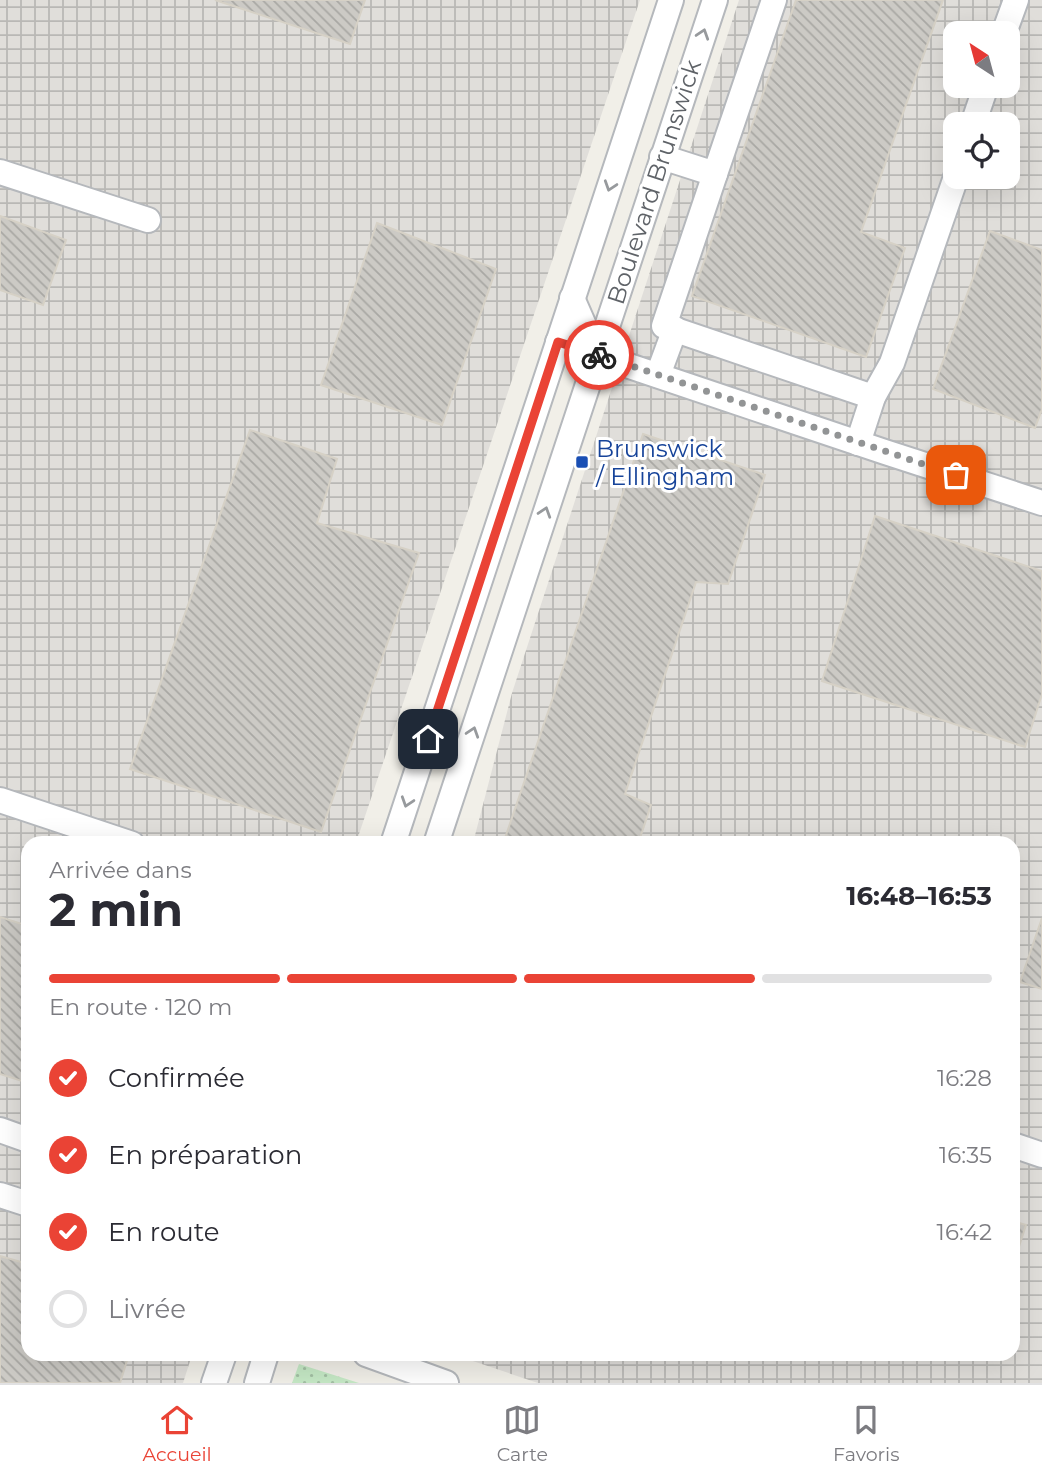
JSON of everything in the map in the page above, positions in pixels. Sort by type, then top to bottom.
[{"type":"street","name":"Boulevard Brunswick","points":[[396,836],[671,0]]},
{"type":"street","name":"Boulevard Brunswick","points":[[439,836],[715,0]]},
{"type":"street","points":[[774,0],[664,326],[873,397]]},
{"type":"street","points":[[1008,21],[1016,0]]},
{"type":"street","points":[[663,157],[715,174]]},
{"type":"street","points":[[0,172],[148,220]]},
{"type":"street","points":[[858,443],[873,397],[892,363],[952,189]]},
{"type":"street","points":[[572,298],[597,355]]},
{"type":"street","points":[[658,375],[675,330]]},
{"type":"street","points":[[558,342],[1042,503]]},
{"type":"street","points":[[0,800],[108,836]]},
{"type":"street","points":[[0,1130],[21,1138]]},
{"type":"street","points":[[1020,1147],[1042,1155]]},
{"type":"street","points":[[0,1195],[21,1202]]},
{"type":"street","points":[[214,1383],[221,1361]]},
{"type":"street","points":[[257,1383],[264,1361]]},
{"type":"street","points":[[385,1361],[446,1383]]},
{"type":"shaded area","points":[[0,0],[640,0],[358,836],[21,836],[21,1361],[190,1361],[183,1383],[0,1383]]},
{"type":"shaded area","points":[[739,0],[1042,0],[1042,1383],[538,1383],[473,1361],[1020,1361],[1020,836],[475,836],[512,693]]},
{"type":"green space","points":[[299,1364],[359,1383],[292,1383]]},
{"type":"building","points":[[215,0],[365,0],[350,44]]},
{"type":"building","points":[[796,0],[943,0],[861,232],[905,248],[866,357],[692,296]]},
{"type":"building","points":[[0,216],[66,240],[43,305],[0,290]]},
{"type":"building","points":[[377,223],[496,269],[442,425],[321,385]]},
{"type":"building","points":[[990,231],[1042,250],[1042,409],[1035,428],[933,389]]},
{"type":"building","points":[[250,430],[337,459],[317,523],[419,553],[321,832],[130,769]]},
{"type":"building","points":[[643,434],[765,475],[728,584],[696,582],[625,794],[651,805],[641,836],[506,836]]},
{"type":"building","points":[[875,516],[1042,571],[1042,694],[1025,747],[822,681]]},
{"type":"building","points":[[0,917],[21,924],[21,1081],[0,1074]]},
{"type":"building","points":[[1042,918],[1042,989],[1020,982]]},
{"type":"building","points":[[1020,1223],[1026,1225],[1020,1243]]},
{"type":"building","points":[[0,1256],[21,1262],[21,1361],[127,1361],[120,1383],[0,1383]]},
{"type":"way so far","points":[[599,355],[956,475]]},
{"type":"place","name":"Brunswick / Ellingham","points":[[582,462]]},
{"type":"route","points":[[428,739],[558,342],[599,355]]}]
